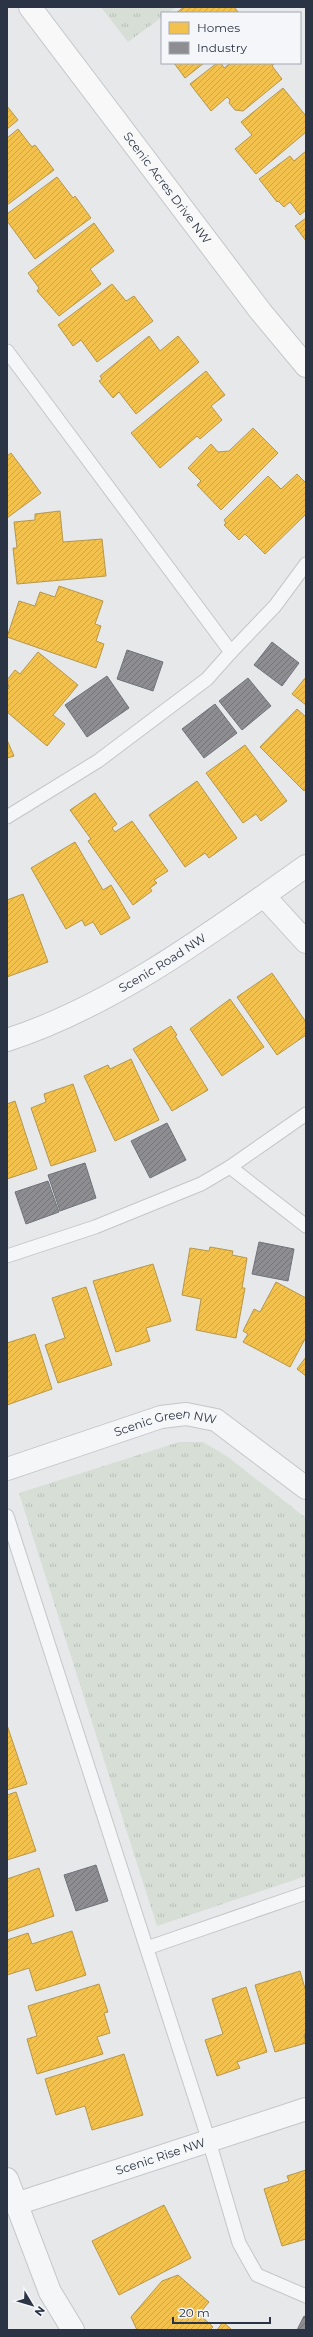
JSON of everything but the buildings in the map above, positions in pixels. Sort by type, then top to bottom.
[{"type":"street","name":"Scenic Acres Drive NW","points":[[30,7],[261,312],[306,366]]},
{"type":"street","name":"Scenic Road NW","points":[[7,1040],[77,1012],[131,984],[264,896],[306,866]]},
{"type":"street","points":[[264,896],[306,942]]},
{"type":"street","name":"Scenic Green NW","points":[[7,1469],[161,1416],[186,1414],[216,1420],[306,1488]]},
{"type":"street","name":"Scenic Rise NW","points":[[16,2204],[306,2109]]},
{"type":"street","points":[[7,2179],[50,2292],[73,2330]]},
{"type":"lane","points":[[7,351],[231,652]]},
{"type":"lane","points":[[7,817],[98,761],[207,679],[274,606],[306,564]]},
{"type":"lane","points":[[7,1256],[95,1227],[201,1184],[230,1167],[306,1114]]},
{"type":"lane","points":[[230,1167],[306,1226]]},
{"type":"lane","points":[[7,1516],[209,2141],[239,2244],[257,2275],[306,2296]]},
{"type":"lane","points":[[147,1948],[306,1893]]},
{"type":"green space","points":[[101,7],[176,7],[169,12],[161,12],[161,18],[128,42]]},
{"type":"green space","points":[[179,1442],[203,1442],[228,1457],[306,1518],[306,1876],[157,1926],[19,1493]]}]
